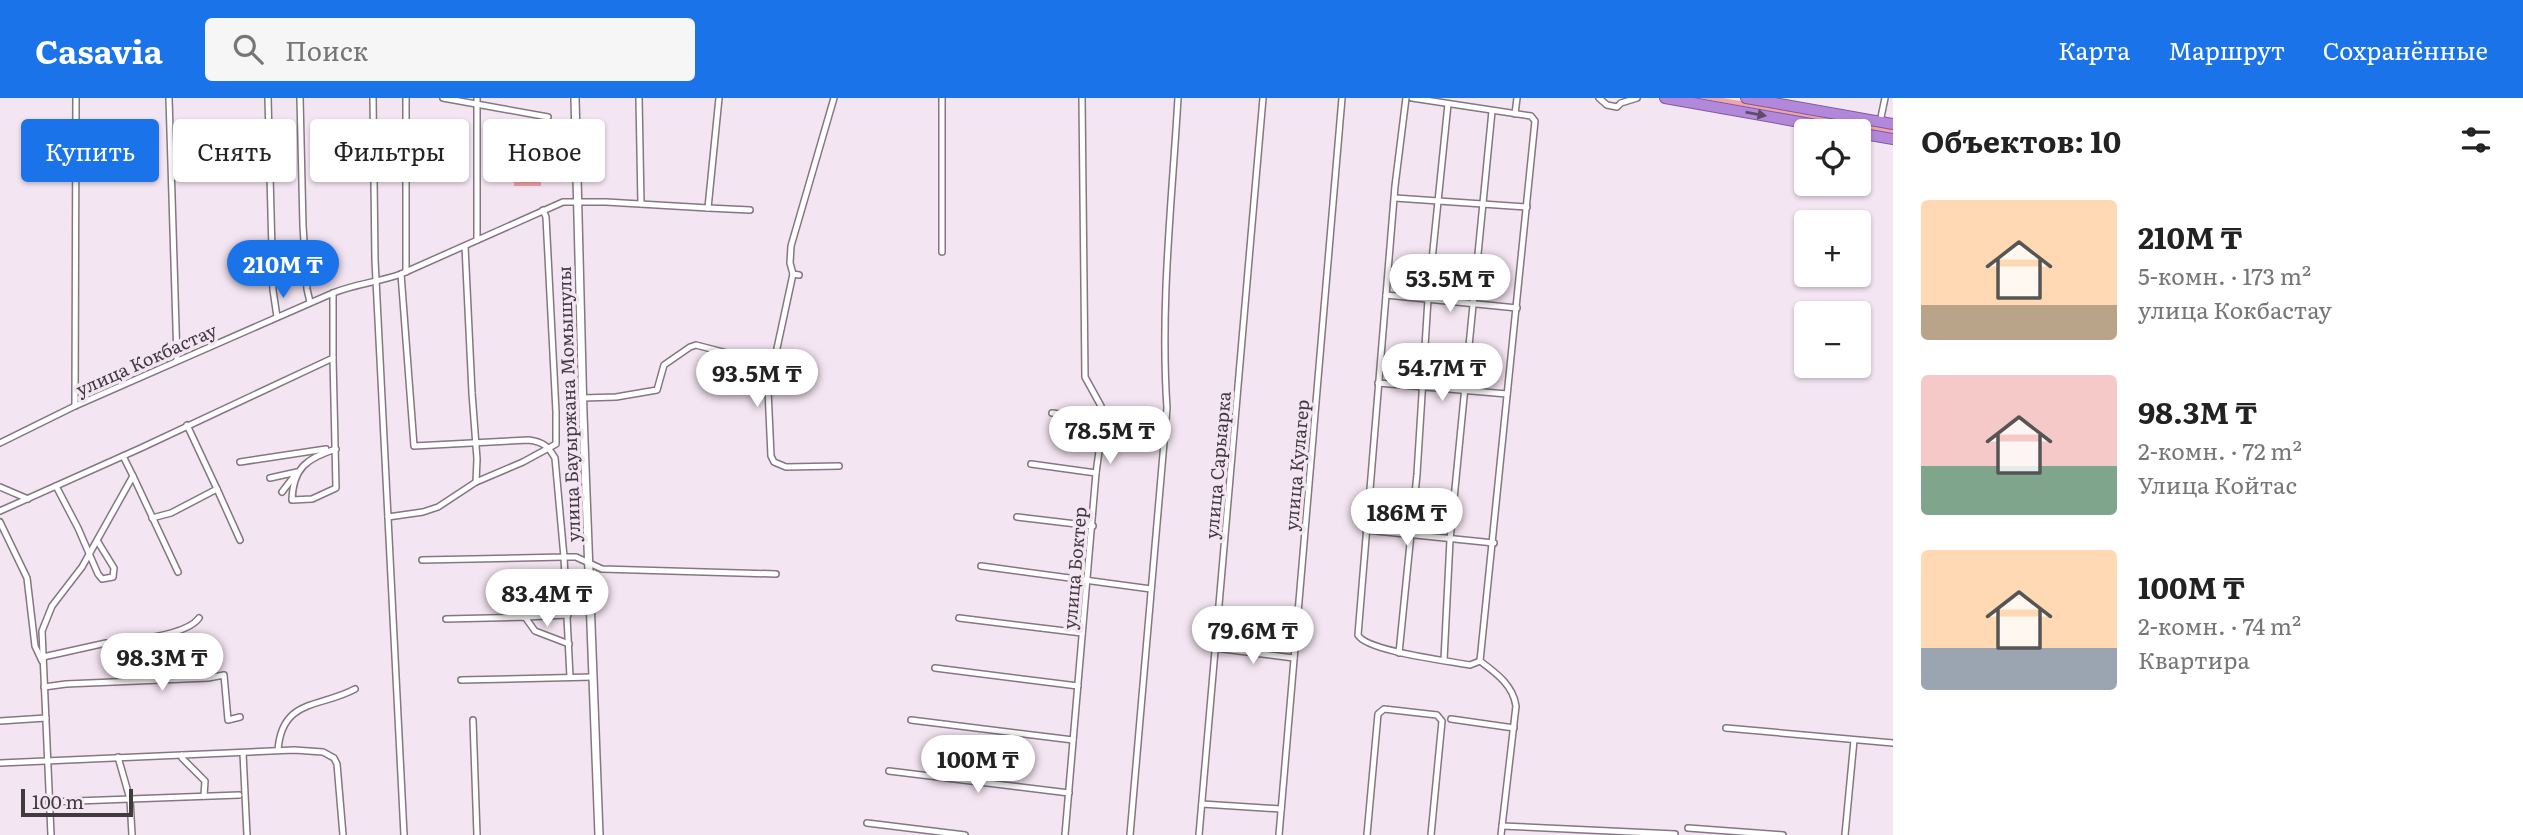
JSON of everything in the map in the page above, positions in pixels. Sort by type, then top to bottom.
[{"type":"highway","points":[[1665,98],[1794,121]]},
{"type":"highway","points":[[1746,98],[1893,124]]},
{"type":"highway","points":[[1871,135],[1893,139]]},
{"type":"street","points":[[75,406],[76,98]]},
{"type":"street","points":[[169,98],[177,360]]},
{"type":"street","points":[[268,98],[273,290],[278,317]]},
{"type":"street","points":[[300,98],[303,226],[310,302]]},
{"type":"street","points":[[373,98],[377,282],[404,835]]},
{"type":"street","points":[[406,98],[404,273],[414,446],[529,440],[542,442],[549,448],[555,458],[568,615],[570,677]]},
{"type":"street","points":[[443,98],[476,101],[548,117]]},
{"type":"street","name":"улица Бауыржана Момышулы","points":[[575,98],[588,563],[599,835]]},
{"type":"street","points":[[639,98],[641,204]]},
{"type":"street","points":[[708,208],[719,98]]},
{"type":"street","points":[[834,98],[790,246],[790,263],[796,274],[768,390],[771,456],[774,462],[786,467],[839,466]]},
{"type":"street","points":[[942,98],[942,252]]},
{"type":"street","name":"улица Боктер","points":[[1065,835],[1096,473],[1103,422],[1101,406],[1085,377],[1082,98]]},
{"type":"street","points":[[1130,835],[1167,408],[1164,367],[1167,273],[1178,98]]},
{"type":"street","name":"улица Сарыарка","points":[[1199,835],[1263,98]]},
{"type":"street","name":"улица Кулагер","points":[[1279,835],[1342,98]]},
{"type":"street","points":[[1406,98],[1357,635],[1368,645],[1399,653],[1469,665],[1480,661]]},
{"type":"street","points":[[1412,98],[1531,116],[1535,121],[1480,661]]},
{"type":"street","points":[[1464,106],[1466,98]]},
{"type":"street","points":[[1515,114],[1517,98]]},
{"type":"street","points":[[1600,98],[1607,105],[1617,107],[1620,103],[1637,98]]},
{"type":"street","points":[[1880,122],[1885,98]]},
{"type":"street","points":[[476,101],[477,240]]},
{"type":"street","points":[[1399,653],[1417,474],[1428,299],[1448,104]]},
{"type":"street","points":[[1444,660],[1450,540],[1492,111]]},
{"type":"street","points":[[1395,198],[1527,207]]},
{"type":"street","name":"улица Кокбастау","points":[[0,443],[75,406],[310,302],[354,285],[377,282],[404,273],[563,202],[750,210]]},
{"type":"street","points":[[388,517],[438,508],[477,482],[556,444],[546,217],[543,210]]},
{"type":"street","points":[[465,246],[477,482]]},
{"type":"street","points":[[297,472],[292,500],[312,499],[336,488],[333,293]]},
{"type":"street","points":[[1386,295],[1517,308]]},
{"type":"street","points":[[583,398],[616,397],[657,390],[664,365],[696,345],[773,365]]},
{"type":"street","points":[[0,511],[333,359]]},
{"type":"street","points":[[1378,383],[1507,394]]},
{"type":"street","points":[[1052,413],[1094,418],[1103,422]]},
{"type":"street","points":[[187,425],[240,540]]},
{"type":"street","points":[[240,462],[312,450],[336,449]]},
{"type":"street","points":[[282,492],[307,461],[336,449]]},
{"type":"street","points":[[123,457],[178,572]]},
{"type":"street","points":[[1031,464],[1096,473]]},
{"type":"street","points":[[270,478],[297,472]]},
{"type":"street","points":[[51,835],[41,631],[52,606],[90,555],[133,475]]},
{"type":"street","points":[[56,486],[102,579],[113,577],[115,573],[112,562],[97,541]]},
{"type":"street","points":[[0,487],[28,499]]},
{"type":"street","points":[[152,518],[171,513],[217,489]]},
{"type":"street","points":[[1017,517],[1093,526]]},
{"type":"street","points":[[0,522],[27,578],[35,646],[43,660]]},
{"type":"street","points":[[1366,530],[1494,543]]},
{"type":"street","points":[[576,558],[588,548]]},
{"type":"street","points":[[422,560],[576,558],[602,569],[776,574]]},
{"type":"street","points":[[981,566],[1151,589]]},
{"type":"street","points":[[446,619],[568,615]]},
{"type":"street","points":[[525,617],[535,631],[569,644]]},
{"type":"street","points":[[43,660],[106,643],[113,644],[179,631],[191,627],[199,618]]},
{"type":"street","points":[[959,618],[1082,633]]},
{"type":"street","points":[[1215,648],[1294,658]]},
{"type":"street","points":[[1480,661],[1513,692],[1516,706],[1501,835]]},
{"type":"street","points":[[934,668],[1078,686]]},
{"type":"street","points":[[44,687],[224,675],[228,720],[240,717]]},
{"type":"street","points":[[461,680],[593,677]]},
{"type":"street","points":[[278,750],[287,719],[315,702],[344,695],[355,689]]},
{"type":"street","points":[[1367,835],[1378,714],[1384,709],[1437,715],[1442,721],[1431,835]]},
{"type":"street","points":[[0,721],[46,718]]},
{"type":"street","points":[[1451,719],[1514,728]]},
{"type":"street","points":[[473,720],[477,835]]},
{"type":"street","points":[[911,720],[1073,740]]},
{"type":"street","points":[[1726,728],[1893,743]]},
{"type":"street","points":[[1845,835],[1854,740]]},
{"type":"street","points":[[0,763],[243,754],[278,750],[323,752],[334,758],[342,835]]},
{"type":"street","points":[[243,754],[247,835]]},
{"type":"street","points":[[182,755],[205,781],[204,796]]},
{"type":"street","points":[[118,757],[130,799],[132,835]]},
{"type":"street","points":[[889,771],[1069,793]]},
{"type":"street","points":[[49,802],[239,795]]},
{"type":"street","points":[[1202,804],[1282,809]]},
{"type":"street","points":[[867,823],[965,835]]},
{"type":"street","points":[[1502,826],[1675,834]]},
{"type":"street","points":[[1688,828],[1783,835]]},
{"type":"shaded area","points":[[1700,98],[1723,98],[1842,119],[1813,119]]},
{"type":"shaded area","points":[[1871,124],[1893,128],[1893,134],[1871,130]]},
{"type":"shaded area","points":[[514,182],[541,182],[541,186],[514,186]]}]
